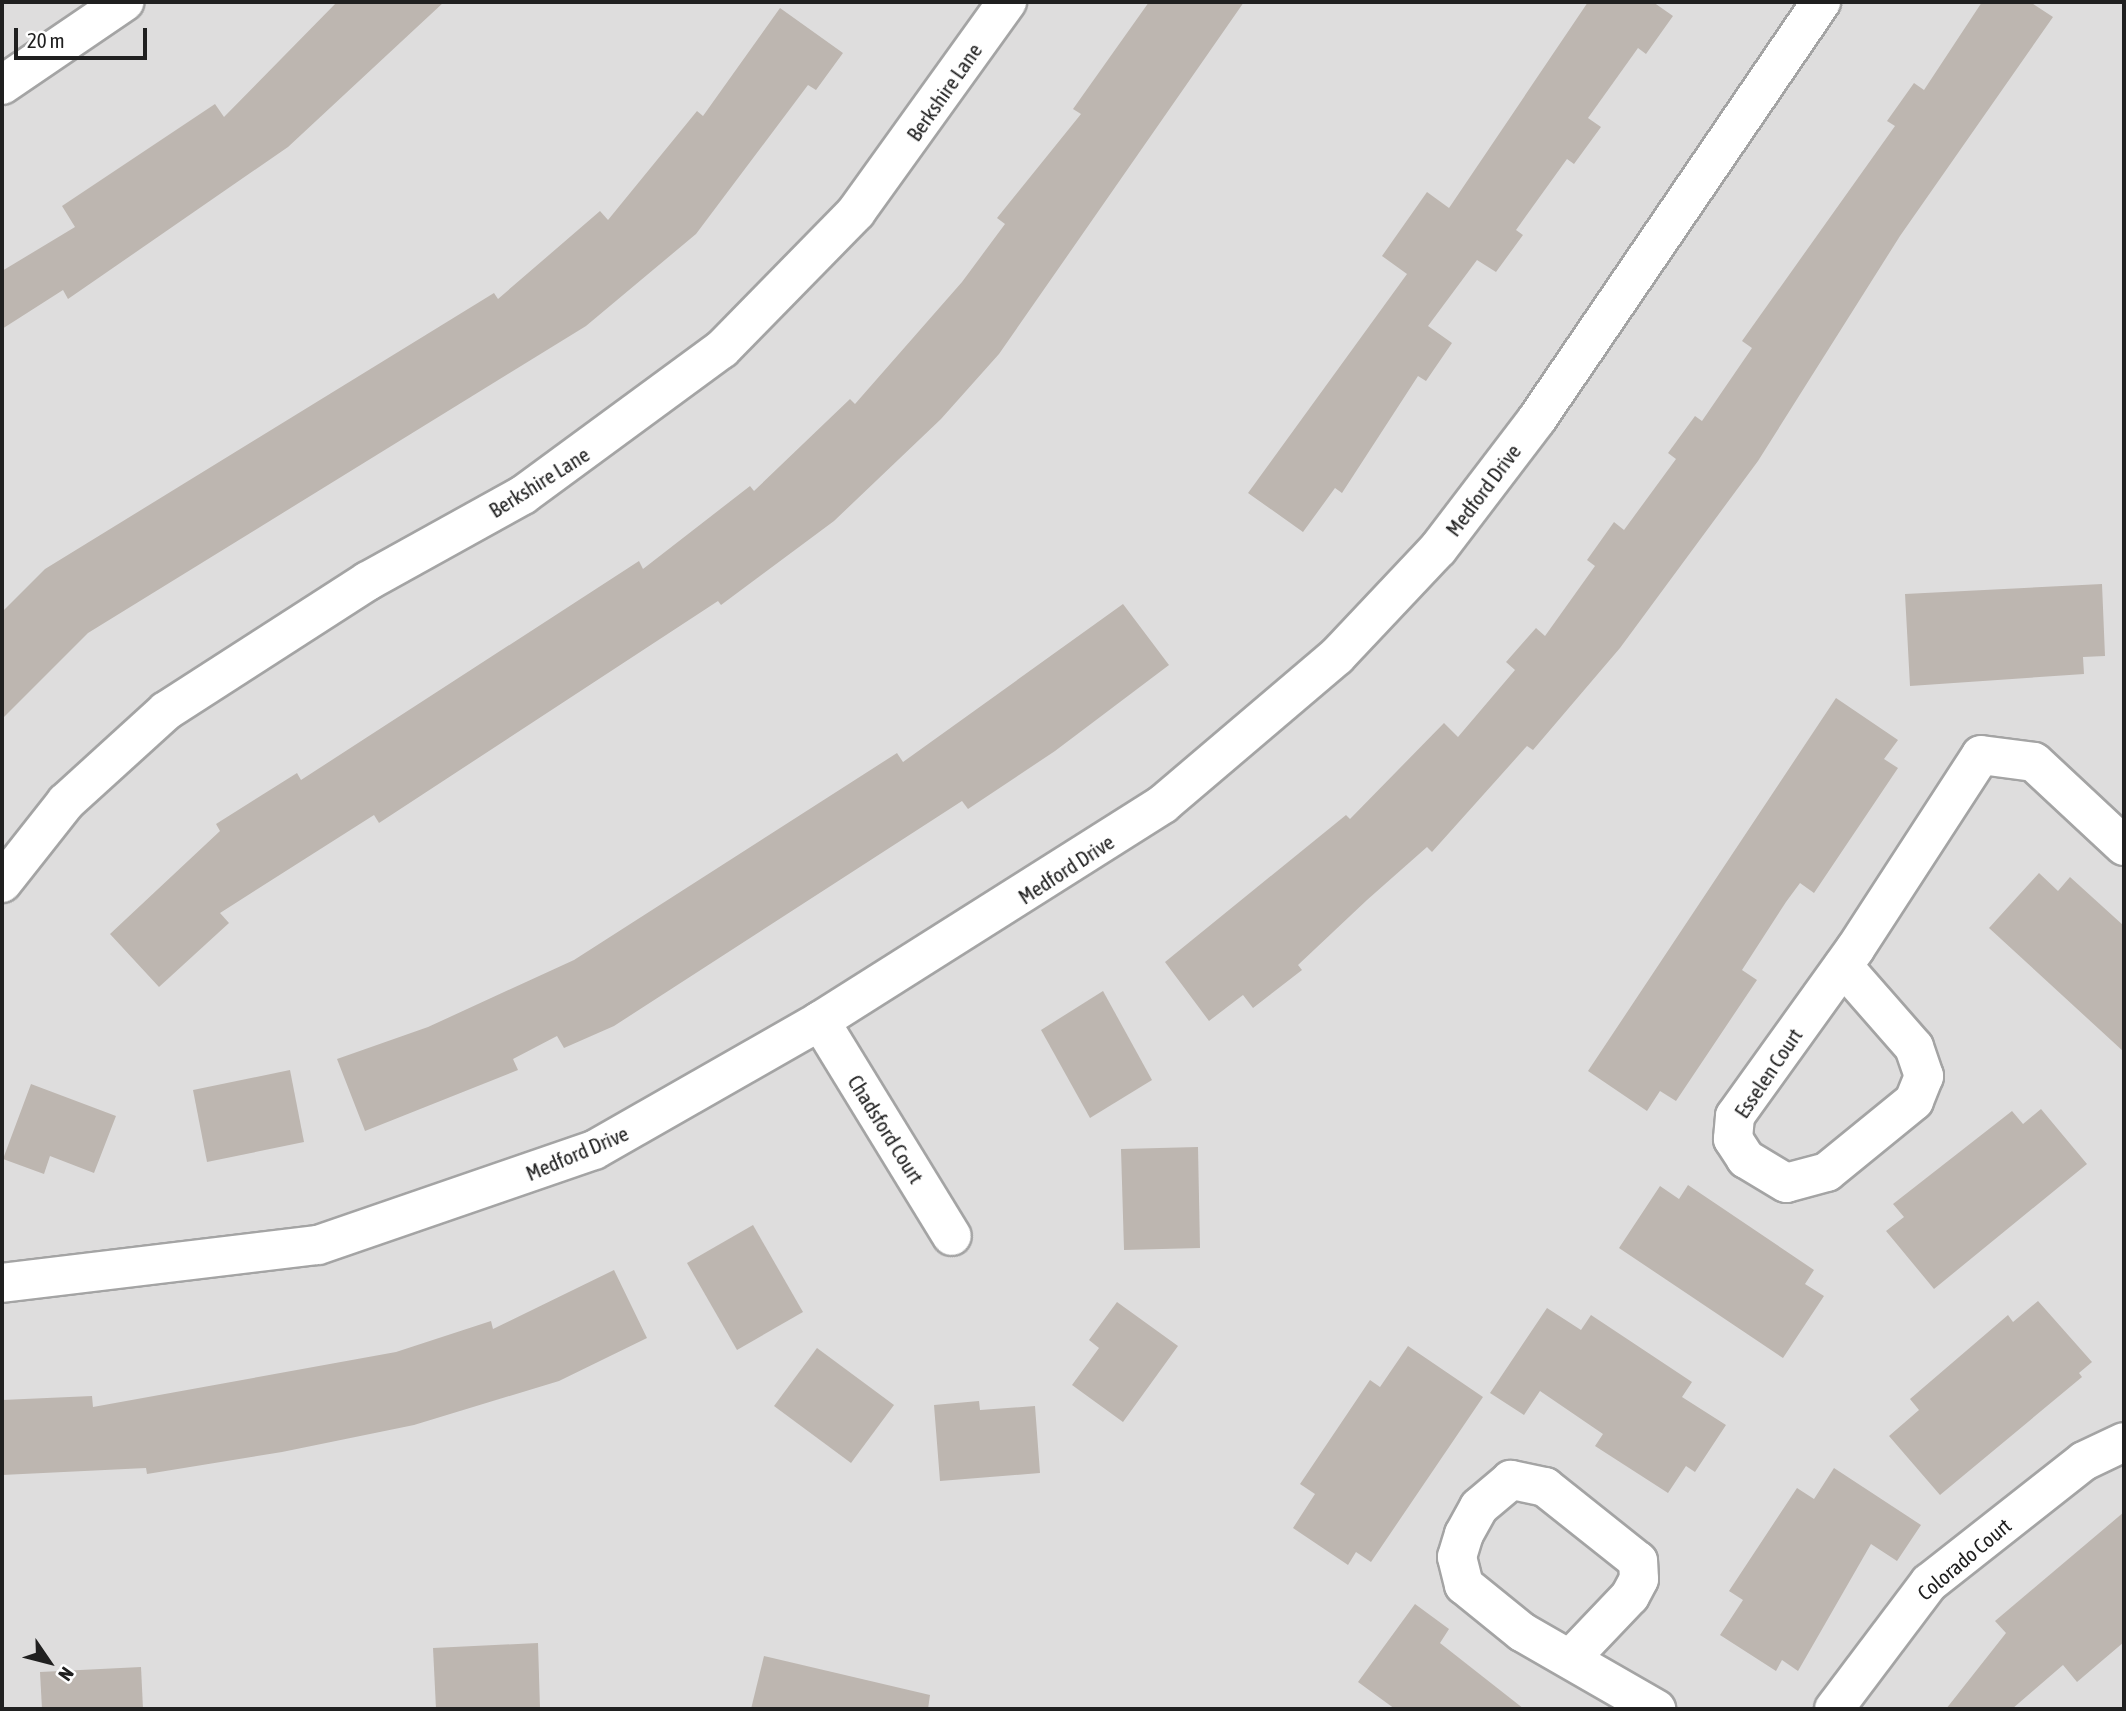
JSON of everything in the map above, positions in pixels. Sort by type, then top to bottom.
[{"type":"street","points":[[2,85],[124,2]]},
{"type":"street","name":"Berkshire Lane","points":[[2,883],[66,802],[166,712],[368,581],[523,495],[722,349],[856,212],[1007,2]]},
{"type":"street","name":"Medford Drive","points":[[2,1283],[227,1260],[368,1231],[594,1150],[820,1021],[1163,804],[1337,656],[1479,498],[1821,2]]},
{"type":"street","name":"Esselen Court","points":[[1843,965],[1914,1047],[1924,1076],[1914,1101],[1827,1172],[1786,1184],[1746,1158],[1733,1139],[1735,1116],[1843,965],[1981,755],[2034,762],[2124,846]]},
{"type":"street","name":"Chadsford Court","points":[[820,1021],[952,1236]]},
{"type":"street","name":"Colorado Court","points":[[1834,1709],[1929,1583],[2084,1461],[2124,1442]]},
{"type":"street","points":[[1570,1659],[1630,1596],[1639,1579],[1638,1560],[1545,1487],[1511,1480],[1479,1507],[1464,1534],[1457,1557],[1464,1585],[1522,1632],[1656,1709]]},
{"type":"shaded area","points":[[2,2],[2124,2],[2124,1709],[2,1709]]},
{"type":"building","points":[[337,2],[444,2],[288,147],[68,299],[63,290],[2,329],[2,271],[75,227],[62,206],[215,104],[224,117]]},
{"type":"building","points":[[1149,2],[1244,2],[999,354],[941,419],[834,521],[721,605],[718,601],[379,823],[374,815],[220,913],[229,923],[159,987],[110,934],[220,831],[216,824],[297,773],[301,780],[639,561],[643,569],[750,486],[754,491],[850,399],[855,404],[962,282],[1005,224],[997,218],[1081,114],[1073,109]]},
{"type":"building","points":[[1588,2],[1653,2],[1673,16],[1646,54],[1638,48],[1588,118],[1601,127],[1574,164],[1567,159],[1516,230],[1523,235],[1496,272],[1477,260],[1428,326],[1452,343],[1426,381],[1418,376],[1342,493],[1335,488],[1303,532],[1248,493],[1407,274],[1382,256],[1427,192],[1449,208]]},
{"type":"building","points":[[1982,2],[2030,2],[2053,17],[1900,236],[1758,461],[1620,648],[1533,750],[1527,746],[1432,852],[1427,847],[1367,900],[1298,965],[1302,970],[1253,1008],[1243,995],[1209,1021],[1165,962],[1346,815],[1350,819],[1444,723],[1458,737],[1515,670],[1506,662],[1536,628],[1545,636],[1595,566],[1587,560],[1614,522],[1624,530],[1676,459],[1668,453],[1695,416],[1702,421],[1752,348],[1742,341],[1895,126],[1887,121],[1914,83],[1924,90]]},
{"type":"building","points":[[780,8],[843,53],[816,90],[808,85],[696,234],[586,326],[88,633],[2,719],[2,612],[45,569],[494,293],[498,299],[600,211],[608,220],[697,111],[703,116]]},
{"type":"building","points":[[2102,584],[2105,656],[2083,657],[2084,674],[1910,686],[1905,594]]},
{"type":"building","points":[[1123,604],[1169,665],[1055,751],[968,809],[962,801],[614,1026],[564,1048],[557,1036],[513,1059],[518,1070],[365,1131],[337,1059],[428,1027],[574,960],[897,753],[903,762]]},
{"type":"building","points":[[1836,698],[1898,740],[1884,759],[1898,768],[1814,893],[1800,883],[1786,902],[1742,970],[1757,980],[1676,1101],[1660,1091],[1647,1111],[1588,1071]]},
{"type":"building","points":[[2039,873],[2058,891],[2070,877],[2124,926],[2124,1052],[1989,928]]},
{"type":"building","points":[[1103,991],[1152,1080],[1090,1118],[1041,1030]]},
{"type":"building","points":[[290,1070],[304,1142],[207,1162],[193,1090]]},
{"type":"building","points":[[31,1084],[116,1116],[94,1173],[50,1156],[44,1174],[3,1159]]},
{"type":"building","points":[[2041,1109],[2087,1164],[1934,1289],[1886,1231],[1904,1217],[1893,1204],[2012,1111],[2023,1124]]},
{"type":"building","points":[[1198,1147],[1200,1248],[1124,1250],[1121,1149]]},
{"type":"building","points":[[1688,1185],[1814,1270],[1805,1284],[1824,1296],[1783,1358],[1619,1248],[1660,1186],[1679,1199]]},
{"type":"building","points":[[753,1225],[803,1312],[737,1350],[687,1263]]},
{"type":"building","points":[[614,1270],[647,1338],[559,1381],[414,1425],[282,1452],[147,1474],[146,1468],[2,1475],[2,1400],[92,1396],[93,1407],[396,1352],[491,1321],[493,1329]]},
{"type":"building","points":[[2038,1301],[2092,1362],[2079,1373],[2082,1377],[1940,1495],[1889,1436],[1919,1410],[1910,1399],[2008,1315],[2013,1322]]},
{"type":"building","points":[[1117,1302],[1178,1346],[1123,1422],[1072,1385],[1099,1348],[1089,1340]]},
{"type":"building","points":[[1547,1308],[1581,1330],[1591,1315],[1692,1382],[1682,1397],[1726,1425],[1695,1472],[1686,1466],[1668,1493],[1595,1446],[1603,1434],[1540,1391],[1524,1415],[1490,1393]]},
{"type":"building","points":[[1408,1346],[1483,1397],[1371,1562],[1356,1552],[1348,1565],[1293,1528],[1315,1494],[1300,1484],[1370,1380],[1380,1387]]},
{"type":"building","points":[[817,1348],[894,1405],[851,1463],[774,1406]]},
{"type":"building","points":[[979,1401],[980,1410],[1035,1406],[1040,1473],[940,1481],[934,1405]]},
{"type":"building","points":[[1834,1468],[1921,1525],[1897,1561],[1871,1544],[1798,1671],[1782,1660],[1776,1671],[1720,1635],[1743,1600],[1729,1591],[1797,1488],[1814,1499]]},
{"type":"building","points":[[2124,1512],[2124,1642],[2077,1682],[2063,1665],[2012,1709],[1946,1709],[2006,1633],[1995,1621]]},
{"type":"building","points":[[1415,1604],[1449,1629],[1440,1643],[1524,1709],[1395,1709],[1358,1682]]},
{"type":"building","points":[[538,1643],[540,1709],[436,1709],[433,1648]]},
{"type":"building","points":[[764,1656],[930,1695],[928,1709],[751,1709]]},
{"type":"building","points":[[141,1667],[143,1709],[42,1709],[40,1672]]}]
